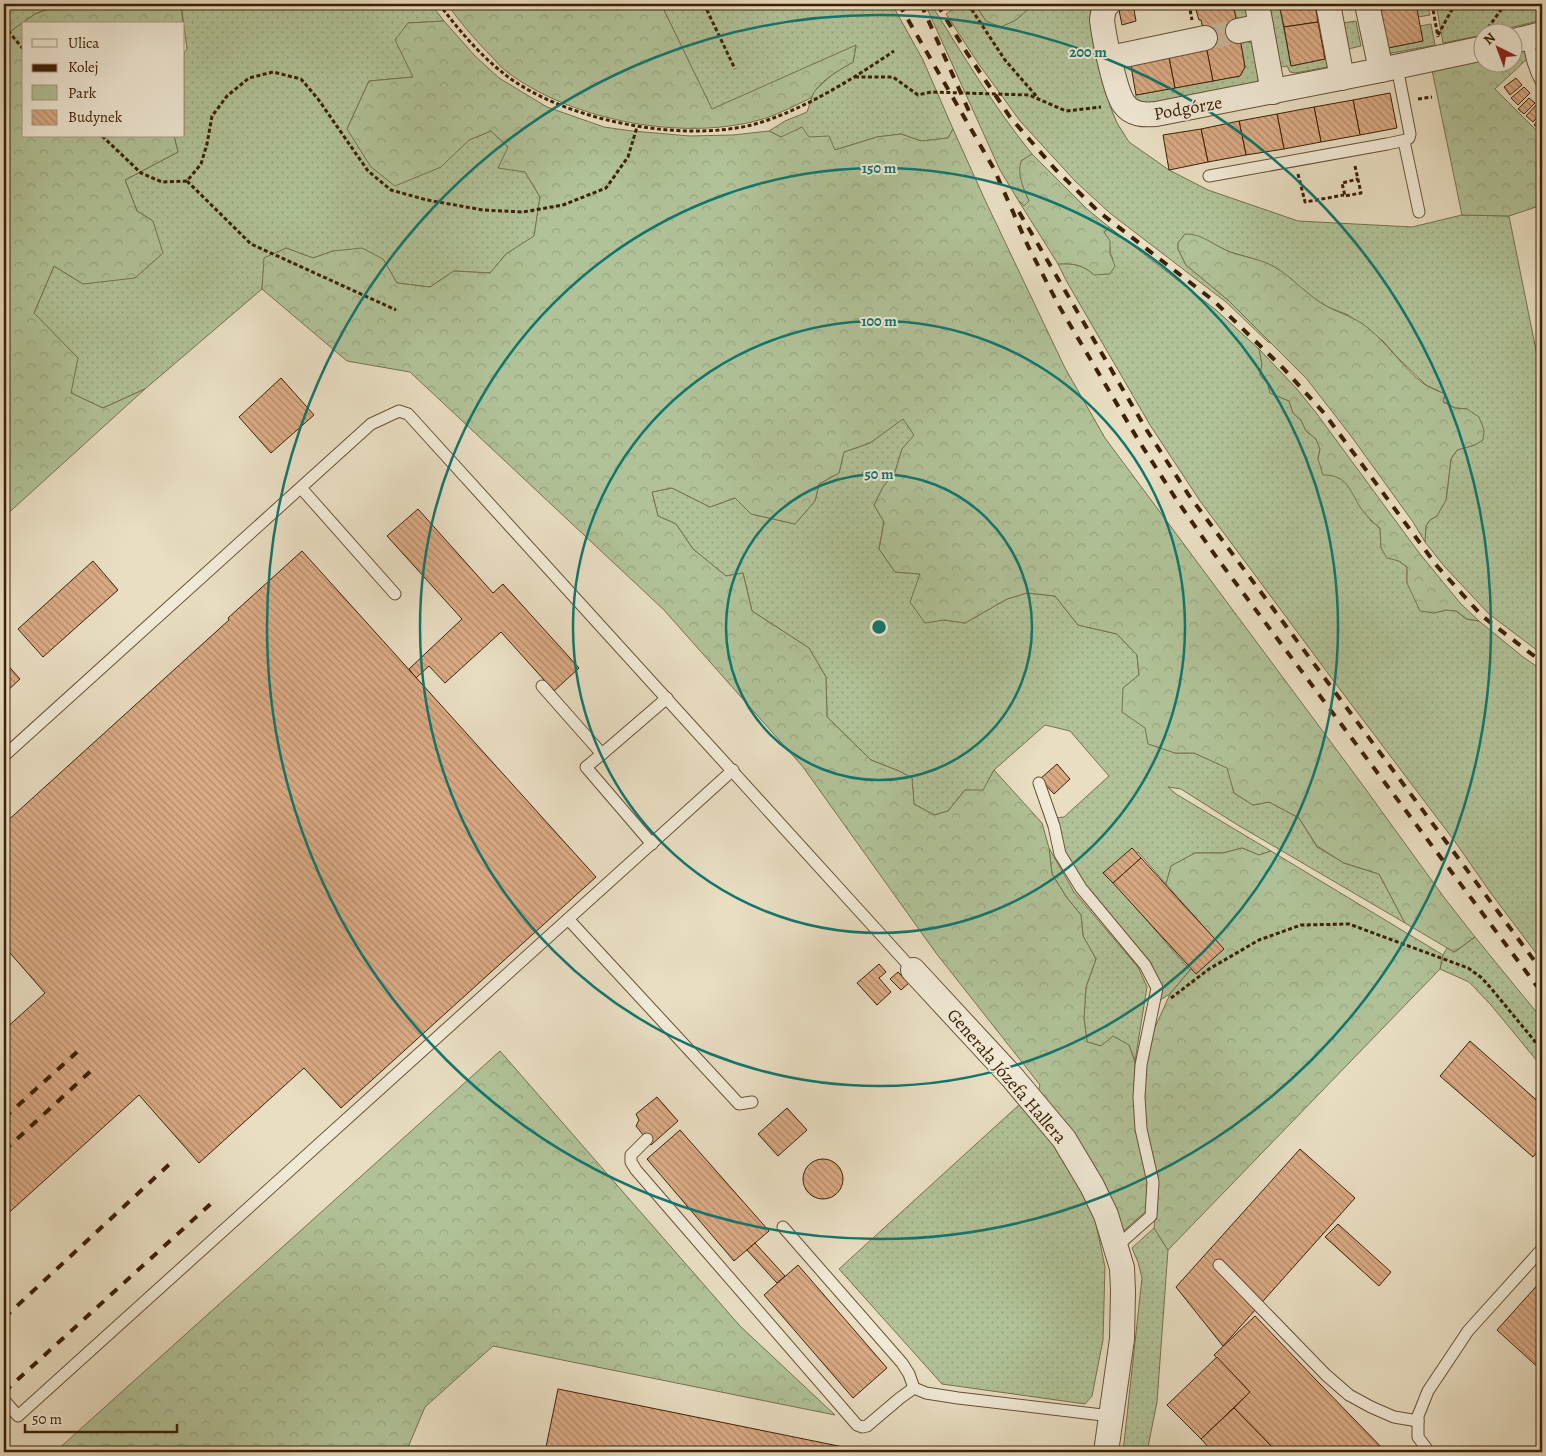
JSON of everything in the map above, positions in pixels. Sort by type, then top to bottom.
[{"type":"street","points":[[1108,4],[1105,6],[1102,20],[1117,87],[1124,105]]},
{"type":"street","points":[[1328,4],[1342,78]]},
{"type":"street","points":[[1368,4],[1389,69]]},
{"type":"street","points":[[1238,31],[1260,15],[1273,92]]},
{"type":"street","points":[[1110,58],[1204,38]]},
{"type":"street","name":"Podgórze","points":[[1124,105],[1141,115],[1156,114],[1389,69],[1440,46],[1474,48]]},
{"type":"street","name":"Generała Józefa Hallera","points":[[913,970],[1012,1077],[1064,1139],[1092,1186],[1106,1215],[1122,1268],[1124,1315],[1106,1452]]},
{"type":"lane","points":[[1528,38],[1531,57],[1536,73],[1542,83]]},
{"type":"lane","points":[[1209,176],[1404,141],[1409,138],[1410,134],[1389,69]]},
{"type":"lane","points":[[1404,141],[1419,212]]},
{"type":"lane","points":[[4,756],[371,424],[400,411],[408,414],[913,970]]},
{"type":"lane","points":[[301,488],[395,594]]},
{"type":"lane","points":[[542,686],[602,754]]},
{"type":"lane","points":[[652,844],[586,767],[667,698]]},
{"type":"lane","points":[[4,1400],[18,1416],[733,770]]},
{"type":"lane","points":[[1039,783],[1054,826],[1060,854],[1081,888],[1145,965],[1157,988],[1141,1065],[1139,1097],[1141,1129],[1153,1182],[1151,1216],[1116,1247]]},
{"type":"lane","points":[[568,919],[739,1104],[752,1102]]},
{"type":"lane","points":[[647,1139],[631,1155],[631,1162],[636,1170],[857,1425],[867,1426],[914,1388]]},
{"type":"lane","points":[[783,1227],[902,1363],[909,1374],[914,1388],[934,1395],[1111,1416]]},
{"type":"lane","points":[[1429,1452],[1418,1437],[1418,1416],[1428,1391],[1468,1331],[1542,1249]]},
{"type":"lane","points":[[1218,1265],[1326,1375],[1349,1395],[1371,1408],[1394,1417],[1418,1421]]},
{"type":"path","points":[[439,4],[480,52],[504,74],[550,102],[605,120],[637,127],[697,131],[728,129],[766,121],[812,101],[855,77],[894,51]]},
{"type":"path","points":[[704,4],[735,69]]},
{"type":"path","points":[[968,4],[1005,60],[1040,100]]},
{"type":"path","points":[[1432,4],[1440,46]]},
{"type":"path","points":[[1440,46],[1456,4]]},
{"type":"path","points":[[1492,22],[1505,4]]},
{"type":"path","points":[[4,26],[22,48]]},
{"type":"path","points":[[187,181],[200,164],[207,144],[212,116],[227,96],[249,78],[273,72],[301,80],[318,99],[368,170],[391,190],[427,200],[483,210],[522,212],[563,205],[606,188],[628,157],[637,127]]},
{"type":"path","points":[[855,77],[893,77],[918,95],[930,92],[1029,95],[1066,111],[1124,105]]},
{"type":"path","points":[[104,138],[141,173],[162,182],[187,181],[251,244],[396,310]]},
{"type":"path","points":[[1296,161],[1305,202],[1361,193],[1352,150]]},
{"type":"path","points":[[1344,195],[1342,183],[1358,179]]},
{"type":"path","points":[[1152,1012],[1209,969],[1259,940],[1301,924],[1350,924],[1468,968],[1482,978],[1542,1050]]},
{"type":"green space","points":[[4,4],[59,4],[35,14],[4,36]]},
{"type":"green space","points":[[59,4],[181,4],[183,22],[24,22],[35,14]]},
{"type":"green space","points":[[181,4],[431,4],[444,21],[408,23],[413,77],[369,81],[347,129],[440,167],[469,140],[491,131],[508,147],[540,197],[534,237],[506,254],[490,273],[454,271],[430,287],[397,283],[383,259],[333,251],[313,258],[286,248],[265,258],[262,289],[145,389],[103,408],[71,393],[34,313],[54,266],[83,284],[153,221],[137,211],[125,180],[178,152],[174,138],[185,138],[185,52],[187,49],[185,22],[183,22]]},
{"type":"green space","points":[[447,4],[661,4],[712,109],[856,45],[853,62],[818,86],[811,98],[783,111],[766,118],[735,125],[702,128],[667,127],[632,123],[597,115],[534,89],[503,69],[473,37]]},
{"type":"green space","points":[[661,4],[892,4],[923,60],[953,129],[948,138],[921,141],[901,134],[877,137],[835,150],[809,137],[781,137],[769,131],[785,121],[807,112],[814,91],[833,74],[853,62],[856,46],[712,110]]},
{"type":"green space","points":[[925,4],[931,4],[992,99],[1032,154],[1021,161],[1023,186],[1029,201],[1024,206],[1018,200],[1000,170]]},
{"type":"green space","points":[[960,4],[975,4],[986,21],[1016,20],[1034,4],[1089,4],[1110,106],[1117,123],[1129,142],[1169,170],[1208,190],[1298,221],[1412,227],[1462,215],[1509,216],[1542,380],[1542,654],[1489,614],[1444,566],[1425,542],[1426,526],[1430,520],[1437,516],[1446,500],[1451,459],[1457,450],[1475,445],[1467,409],[1455,408],[1443,401],[1445,394],[1426,385],[1383,341],[1348,315],[1328,307],[1310,296],[1290,278],[1251,258],[1230,252],[1185,234],[1178,243],[1178,249],[1186,265],[1229,301],[1271,343],[1268,342],[1226,302],[1111,214],[1076,182],[1020,121],[978,63],[946,14]]},
{"type":"green space","points":[[975,4],[1034,4],[1016,20],[1001,27],[986,21]]},
{"type":"green space","points":[[1233,4],[1246,4],[1249,17],[1237,23]]},
{"type":"green space","points":[[1263,4],[1279,4],[1291,66],[1325,59],[1323,46],[1328,45],[1328,67],[1295,73],[1290,72],[1287,66],[1276,68]]},
{"type":"green space","points":[[1416,4],[1427,4],[1430,15],[1418,17]]},
{"type":"green space","points":[[1436,4],[1542,4],[1542,20],[1524,24],[1524,22],[1474,22],[1474,37],[1443,43]]},
{"type":"green space","points":[[444,21],[475,56],[499,78],[547,107],[604,127],[690,136],[733,135],[769,131],[781,137],[802,127],[809,137],[829,136],[835,150],[877,137],[901,134],[921,141],[948,138],[953,129],[1065,368],[1105,438],[1475,937],[1454,952],[1405,923],[1379,874],[1344,863],[1317,846],[1299,818],[1269,802],[1253,805],[1234,793],[1227,768],[1194,753],[1175,753],[1148,744],[1145,728],[1122,712],[1123,688],[1139,675],[1137,655],[1117,634],[1078,625],[1055,596],[1027,593],[1007,599],[965,623],[944,620],[925,623],[910,602],[920,574],[895,572],[879,549],[884,522],[874,505],[883,487],[895,472],[902,449],[914,435],[903,419],[870,443],[844,452],[839,473],[819,484],[815,501],[795,524],[751,514],[735,498],[710,507],[672,488],[652,492],[658,516],[676,524],[693,549],[726,576],[743,573],[752,611],[809,648],[826,677],[827,717],[871,760],[912,778],[914,804],[934,815],[948,811],[965,790],[983,790],[994,770],[1042,823],[1049,848],[1052,874],[1067,898],[1081,915],[1083,936],[1096,959],[1086,987],[1084,1018],[1087,1042],[1101,1046],[1113,1036],[1129,1045],[1135,1062],[1134,1095],[1148,1182],[1146,1211],[1118,1236],[1037,1095],[1040,1085],[936,953],[803,767],[664,610],[410,372],[347,361],[262,289],[264,258],[286,248],[313,258],[333,251],[362,248],[383,259],[397,283],[430,287],[454,271],[490,273],[506,254],[534,236],[540,197],[525,172],[498,168],[508,147],[491,131],[469,140],[441,167],[395,186],[371,167],[347,129],[369,81],[413,77],[395,40],[408,23]]},
{"type":"green space","points":[[1356,21],[1361,46],[1348,49],[1343,23]]},
{"type":"green space","points":[[22,23],[22,138],[174,138],[178,152],[125,180],[137,211],[153,221],[163,253],[135,278],[83,284],[54,266],[34,313],[78,358],[71,393],[103,408],[145,389],[4,517],[4,36]]},
{"type":"green space","points":[[1431,24],[1435,45],[1387,54],[1388,48],[1423,41],[1420,26]]},
{"type":"green space","points":[[1240,39],[1254,44],[1259,79],[1256,83],[1154,106],[1133,100],[1136,95],[1240,76],[1245,67]]},
{"type":"green space","points":[[1542,45],[1524,62],[1524,48]]},
{"type":"green space","points":[[1474,59],[1474,72],[1513,72],[1495,89],[1542,136],[1542,205],[1509,216],[1462,215],[1432,70]]},
{"type":"green space","points":[[1032,154],[1087,209],[1109,227],[1104,232],[1110,241],[1110,253],[1115,266],[1110,274],[1094,275],[1078,265],[1058,264],[1018,200],[1024,206],[1029,201],[1021,181],[1020,166],[1021,161]]},
{"type":"green space","points":[[1109,227],[1216,310],[1259,349],[1262,364],[1260,375],[1268,384],[1270,393],[1289,401],[1293,413],[1301,420],[1306,431],[1316,439],[1320,448],[1318,459],[1334,475],[1345,481],[1371,521],[1380,528],[1381,548],[1407,567],[1407,583],[1434,613],[1446,610],[1456,611],[1466,619],[1479,621],[1542,670],[1542,961],[1200,501],[1150,425],[1058,264],[1078,265],[1094,275],[1113,259],[1104,232]]},
{"type":"green space","points":[[1185,234],[1197,236],[1230,252],[1263,262],[1280,270],[1320,303],[1354,319],[1368,328],[1416,378],[1445,394],[1443,402],[1455,408],[1467,409],[1479,417],[1484,430],[1483,440],[1475,445],[1457,450],[1451,459],[1446,500],[1437,516],[1430,520],[1426,526],[1425,542],[1413,522],[1351,436],[1306,378],[1229,301],[1186,265],[1178,249],[1178,243]]},
{"type":"green space","points":[[1259,349],[1297,389],[1420,554],[1461,604],[1479,621],[1467,619],[1456,611],[1446,610],[1434,613],[1420,611],[1407,583],[1407,567],[1399,561],[1387,558],[1381,548],[1380,528],[1362,510],[1350,489],[1342,480],[1337,477],[1323,475],[1318,459],[1320,449],[1316,439],[1306,431],[1301,420],[1293,413],[1289,401],[1270,393],[1268,384],[1260,375],[1262,364]]},
{"type":"green space","points":[[903,418],[915,435],[902,449],[895,472],[883,487],[874,505],[884,522],[879,549],[895,572],[920,574],[944,620],[965,623],[1007,599],[1027,593],[1055,596],[1078,625],[1117,634],[1137,655],[1139,675],[1123,688],[1145,728],[1175,753],[1194,753],[1228,768],[1234,793],[1253,805],[1269,802],[1299,818],[1317,847],[1344,863],[1379,874],[1405,923],[1236,824],[1181,789],[1168,787],[1176,794],[1271,851],[1259,855],[1242,848],[1223,853],[1195,853],[1171,866],[1166,884],[1138,852],[1109,877],[1190,970],[1170,994],[1160,1000],[1160,987],[1151,963],[1085,886],[1063,852],[1055,818],[1064,817],[1109,776],[1070,731],[1045,725],[994,770],[983,791],[965,790],[948,811],[934,815],[914,804],[912,778],[871,760],[827,717],[826,677],[809,648],[752,611],[743,573],[726,576],[693,549],[676,524],[658,516],[652,492],[672,488],[710,507],[735,498],[751,514],[795,524],[815,501],[819,484],[839,473],[844,452],[870,443]]},
{"type":"green space","points":[[1049,848],[1074,892],[1138,967],[1147,987],[1135,1061],[1129,1045],[1101,1046],[1087,1042],[1084,1018],[1086,987],[1096,959],[1083,936],[1081,915],[1067,898],[1052,874]]},
{"type":"green space","points":[[1242,848],[1259,855],[1271,851],[1443,955],[1440,969],[1168,1250],[1154,1228],[1155,1218],[1143,1096],[1146,1064],[1153,1032],[1170,994],[1190,970],[1219,944],[1166,884],[1171,866],[1195,853],[1223,853]]},
{"type":"green space","points":[[1475,937],[1542,1019],[1542,1067],[1491,1005],[1469,982],[1440,969],[1443,955],[1447,948],[1455,952]]},
{"type":"green space","points":[[500,1051],[740,1326],[835,1415],[493,1346],[425,1407],[406,1452],[55,1452]]},
{"type":"green space","points":[[1020,1104],[1055,1146],[1082,1190],[1095,1219],[1105,1267],[1103,1340],[1092,1396],[1085,1404],[942,1384],[839,1269]]},
{"type":"green space","points":[[1154,1228],[1168,1250],[1157,1402],[1147,1452],[1123,1452],[1142,1278],[1132,1248]]},
{"type":"building","points":[[1133,4],[1136,21],[1122,25],[1118,5]]},
{"type":"building","points":[[1198,4],[1233,4],[1237,23],[1203,29],[1196,10],[1199,9]]},
{"type":"building","points":[[1279,4],[1315,4],[1318,22],[1284,27]]},
{"type":"building","points":[[1380,4],[1413,4],[1381,10]]},
{"type":"building","points":[[1416,4],[1423,41],[1388,48],[1381,10]]},
{"type":"building","points":[[1318,22],[1325,59],[1291,66],[1284,27]]},
{"type":"building","points":[[1237,23],[1240,39],[1206,46],[1203,29]]},
{"type":"building","points":[[1240,39],[1245,67],[1240,76],[1213,81],[1206,46]]},
{"type":"building","points":[[1206,46],[1213,81],[1175,88],[1168,53]]},
{"type":"building","points":[[1168,53],[1175,88],[1136,95],[1130,60]]},
{"type":"building","points":[[1516,78],[1522,85],[1510,95],[1504,87]]},
{"type":"building","points":[[1524,87],[1530,93],[1518,105],[1511,98]]},
{"type":"building","points":[[1390,93],[1397,128],[1360,135],[1353,100]]},
{"type":"building","points":[[1529,98],[1535,103],[1524,114],[1518,109]]},
{"type":"building","points":[[1353,100],[1360,135],[1321,142],[1314,107]]},
{"type":"building","points":[[1536,105],[1542,112],[1533,122],[1526,116]]},
{"type":"building","points":[[1314,107],[1321,142],[1284,149],[1277,114]]},
{"type":"building","points":[[1277,114],[1284,149],[1246,155],[1239,121]]},
{"type":"building","points":[[1542,115],[1542,131],[1534,125]]},
{"type":"building","points":[[1239,121],[1246,155],[1208,162],[1201,129]]},
{"type":"building","points":[[1201,129],[1208,162],[1169,170],[1163,135]]},
{"type":"building","points":[[281,378],[314,415],[271,453],[239,417]]},
{"type":"building","points":[[418,509],[493,593],[503,584],[579,668],[554,691],[501,632],[445,683],[429,666],[416,678],[409,669],[462,619],[387,536]]},
{"type":"building","points":[[302,551],[596,877],[341,1108],[304,1068],[199,1163],[139,1095],[4,1217],[4,1030],[45,993],[4,946],[4,824],[229,620],[228,618]]},
{"type":"building","points":[[93,561],[118,590],[43,657],[18,629]]},
{"type":"building","points":[[4,661],[20,679],[4,694]]},
{"type":"building","points":[[1057,764],[1070,779],[1054,794],[1040,779]]},
{"type":"building","points":[[1132,848],[1141,858],[1113,883],[1103,873]]},
{"type":"building","points":[[1141,858],[1224,949],[1196,974],[1113,883]]},
{"type":"building","points":[[879,964],[886,972],[879,978],[891,992],[877,1005],[857,983]]},
{"type":"building","points":[[898,972],[909,983],[901,990],[890,979]]},
{"type":"building","points":[[1470,1041],[1542,1105],[1542,1146],[1533,1157],[1440,1076]]},
{"type":"building","points":[[657,1097],[678,1121],[651,1145],[636,1126],[639,1120],[636,1114]]},
{"type":"building","points":[[787,1108],[807,1130],[778,1156],[758,1134]]},
{"type":"building","points":[[680,1130],[769,1231],[734,1261],[647,1159]]},
{"type":"building","points":[[1300,1149],[1355,1198],[1223,1346],[1176,1287]]},
{"type":"building","points":[[823,1159],[837,1165],[843,1179],[837,1193],[823,1199],[809,1193],[803,1179],[809,1165]]},
{"type":"building","points":[[1338,1224],[1391,1272],[1379,1286],[1325,1237]]},
{"type":"building","points":[[755,1243],[785,1276],[777,1283],[747,1250]]},
{"type":"building","points":[[798,1265],[887,1368],[853,1398],[764,1295]]},
{"type":"building","points":[[1542,1280],[1542,1371],[1497,1330]]},
{"type":"building","points":[[1255,1316],[1386,1452],[1277,1452],[1234,1408],[1250,1392],[1214,1355]]},
{"type":"building","points":[[1217,1357],[1250,1392],[1201,1439],[1167,1405]]},
{"type":"building","points":[[558,1389],[868,1452],[545,1452]]},
{"type":"building","points":[[1234,1408],[1277,1452],[1213,1452],[1201,1439]]},
{"type":"tunnel","points":[[1205,38],[1238,31]]},
{"type":"railway","points":[[899,4],[994,169],[1028,246],[1059,306],[1137,438],[1176,499],[1217,558],[1542,993]]},
{"type":"railway","points":[[921,4],[972,118]]},
{"type":"railway","points":[[937,4],[1010,117],[1055,169],[1099,212],[1214,301],[1284,369],[1324,413],[1437,566],[1482,616],[1542,662]]},
{"type":"railway","points":[[1019,212],[1146,429],[1188,494],[1542,971]]},
{"type":"railway","points":[[4,1118],[77,1052]]},
{"type":"railway","points":[[4,1151],[94,1068]]},
{"type":"railway","points":[[4,1318],[175,1159]]},
{"type":"railway","points":[[4,1392],[216,1199]]}]
